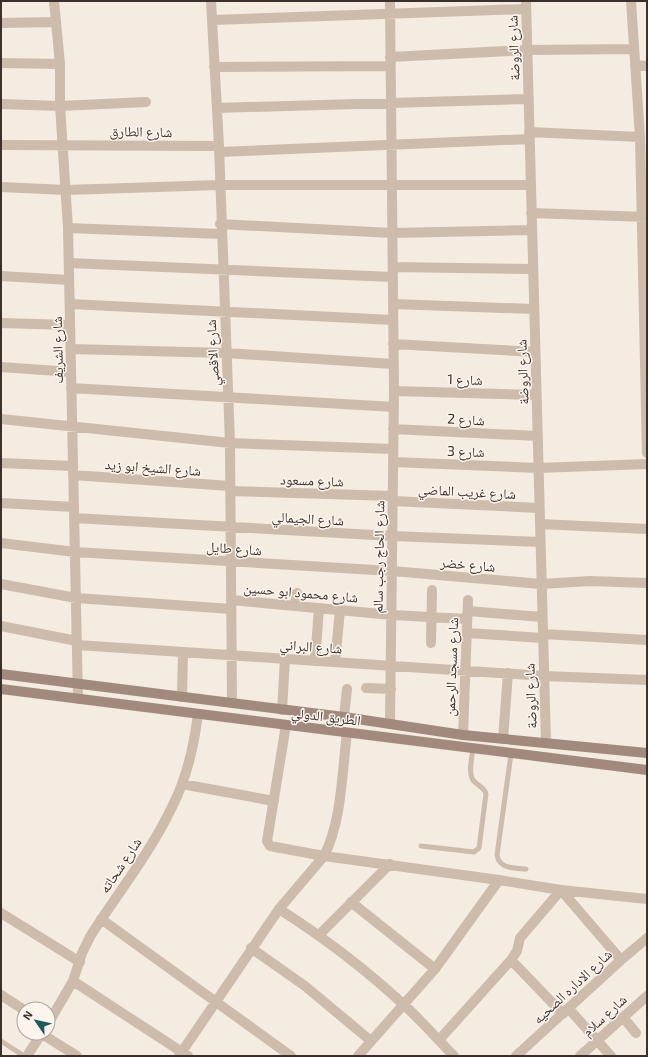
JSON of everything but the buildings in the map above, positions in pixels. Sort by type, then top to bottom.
[{"type":"street","name":"شارع الشريف","points":[[54,1],[60,64],[60,106],[68,228],[78,699]]},
{"type":"street","name":"شارع الاقصي","points":[[211,1],[219,149],[222,270],[230,443],[232,655],[227,703]]},
{"type":"street","name":"شارع الحاج رجب سالم","points":[[390,1],[394,391],[391,689],[394,725]]},
{"type":"street","points":[[631,1],[644,217],[647,453]]},
{"type":"street","points":[[212,20],[389,13],[526,5]]},
{"type":"street","name":"شارع الروضة","points":[[526,5],[546,743]]},
{"type":"street","points":[[1,23],[56,22]]},
{"type":"street","points":[[214,67],[390,61],[527,50],[634,49]]},
{"type":"street","points":[[1,64],[60,64]]},
{"type":"street","points":[[635,65],[647,66]]},
{"type":"street","points":[[217,108],[528,99]]},
{"type":"street","points":[[1,104],[60,106],[146,102]]},
{"type":"street","name":"شارع الطارق","points":[[1,145],[63,144],[219,149],[391,145],[529,136],[640,137]]},
{"type":"street","points":[[1,187],[66,190],[219,185],[531,185]]},
{"type":"street","points":[[531,212],[644,217]]},
{"type":"street","points":[[68,228],[221,229],[392,233],[532,230]]},
{"type":"street","points":[[69,263],[222,270],[393,272],[533,269]]},
{"type":"street","points":[[1,276],[69,280]]},
{"type":"street","points":[[70,304],[393,320]]},
{"type":"street","points":[[393,304],[534,309]]},
{"type":"street","points":[[1,323],[70,325]]},
{"type":"street","points":[[393,344],[535,352]]},
{"type":"street","points":[[71,349],[226,354],[393,364]]},
{"type":"street","points":[[1,367],[71,372]]},
{"type":"street","points":[[71,388],[394,406]]},
{"type":"street","name":"شارع 1","points":[[394,391],[536,395]]},
{"type":"street","points":[[1,419],[230,443],[393,449]]},
{"type":"street","name":"شارع 2","points":[[393,429],[537,436]]},
{"type":"street","name":"شارع 3","points":[[393,462],[538,468],[647,464]]},
{"type":"street","name":"شارع الشيخ ابو زيد","points":[[1,463],[230,489]]},
{"type":"street","name":"شارع مسعود","points":[[230,489],[393,499]]},
{"type":"street","name":"شارع غريب الماضي","points":[[393,499],[539,508]]},
{"type":"street","points":[[1,503],[74,507]]},
{"type":"street","name":"شارع الجيمالي","points":[[74,518],[230,528],[540,542]]},
{"type":"street","points":[[540,524],[647,529]]},
{"type":"street","name":"شارع طايل","points":[[1,543],[75,552],[392,572]]},
{"type":"street","name":"شارع خضر","points":[[392,572],[541,584],[590,581],[647,584]]},
{"type":"street","name":"شارع محمود ابو حسين","points":[[1,584],[76,598],[231,605],[295,605],[392,615],[542,617]]},
{"type":"street","points":[[431,643],[432,590]]},
{"type":"street","points":[[295,605],[297,594]]},
{"type":"street","name":"شارع مسجد الرحمن","points":[[463,735],[468,600]]},
{"type":"street","points":[[315,661],[319,608]]},
{"type":"street","points":[[336,662],[340,610]]},
{"type":"street","name":"شارع البراني","points":[[1,626],[77,643],[183,652],[544,676],[647,680]]},
{"type":"street","points":[[467,633],[647,640]]},
{"type":"street","points":[[182,697],[183,652]]},
{"type":"street","points":[[282,710],[285,659]]},
{"type":"street","points":[[503,739],[508,673]]},
{"type":"street","name":"الطريق الدولي","points":[[1,674],[344,717],[463,735],[647,753]]},
{"type":"street","points":[[366,688],[391,689]]},
{"type":"street","name":"الطريق الدولي","points":[[1,689],[647,770]]},
{"type":"street","points":[[344,717],[347,689]]},
{"type":"street","points":[[220,716],[227,703]]},
{"type":"street","name":"شارع شحاته","points":[[56,1011],[73,982],[86,944],[162,828],[182,784],[195,738],[198,714]]},
{"type":"street","points":[[286,725],[268,844],[270,846],[324,856],[390,864],[561,890],[647,900]]},
{"type":"street","points":[[394,725],[396,739]]},
{"type":"street","points":[[73,982],[183,1055],[215,1002],[251,948],[279,909],[324,856],[332,836],[347,733]]},
{"type":"street","points":[[182,784],[274,801]]},
{"type":"street","points":[[319,935],[390,864]]},
{"type":"street","points":[[358,1056],[435,969],[499,880]]},
{"type":"street","points":[[439,1040],[511,960],[517,951],[520,938],[561,890]]},
{"type":"street","points":[[561,890],[621,960]]},
{"type":"street","points":[[351,902],[435,969]]},
{"type":"street","points":[[279,909],[319,935],[360,966],[404,1004],[454,1056]]},
{"type":"street","points":[[1,913],[80,962]]},
{"type":"street","points":[[101,919],[291,1056]]},
{"type":"street","name":"شارع الاداره الصحيه","points":[[516,1056],[647,938]]},
{"type":"street","points":[[251,948],[305,986],[371,1041]]},
{"type":"street","points":[[511,960],[566,1011],[611,1056]]},
{"type":"street","points":[[1,995],[16,1005]]},
{"type":"street","name":"شارع سلام","points":[[580,1056],[646,998]]},
{"type":"street","points":[[623,1017],[636,1033]]},
{"type":"street","points":[[27,1056],[37,1041]]},
{"type":"street","points":[[54,1041],[77,1056]]},
{"type":"lane","points":[[421,846],[474,852],[479,848],[486,794],[484,788],[474,781],[471,776],[473,749]]},
{"type":"lane","points":[[511,754],[497,855],[499,863],[502,865],[526,869]]},
{"type":"lane","points":[[1,1040],[24,1056]]}]
